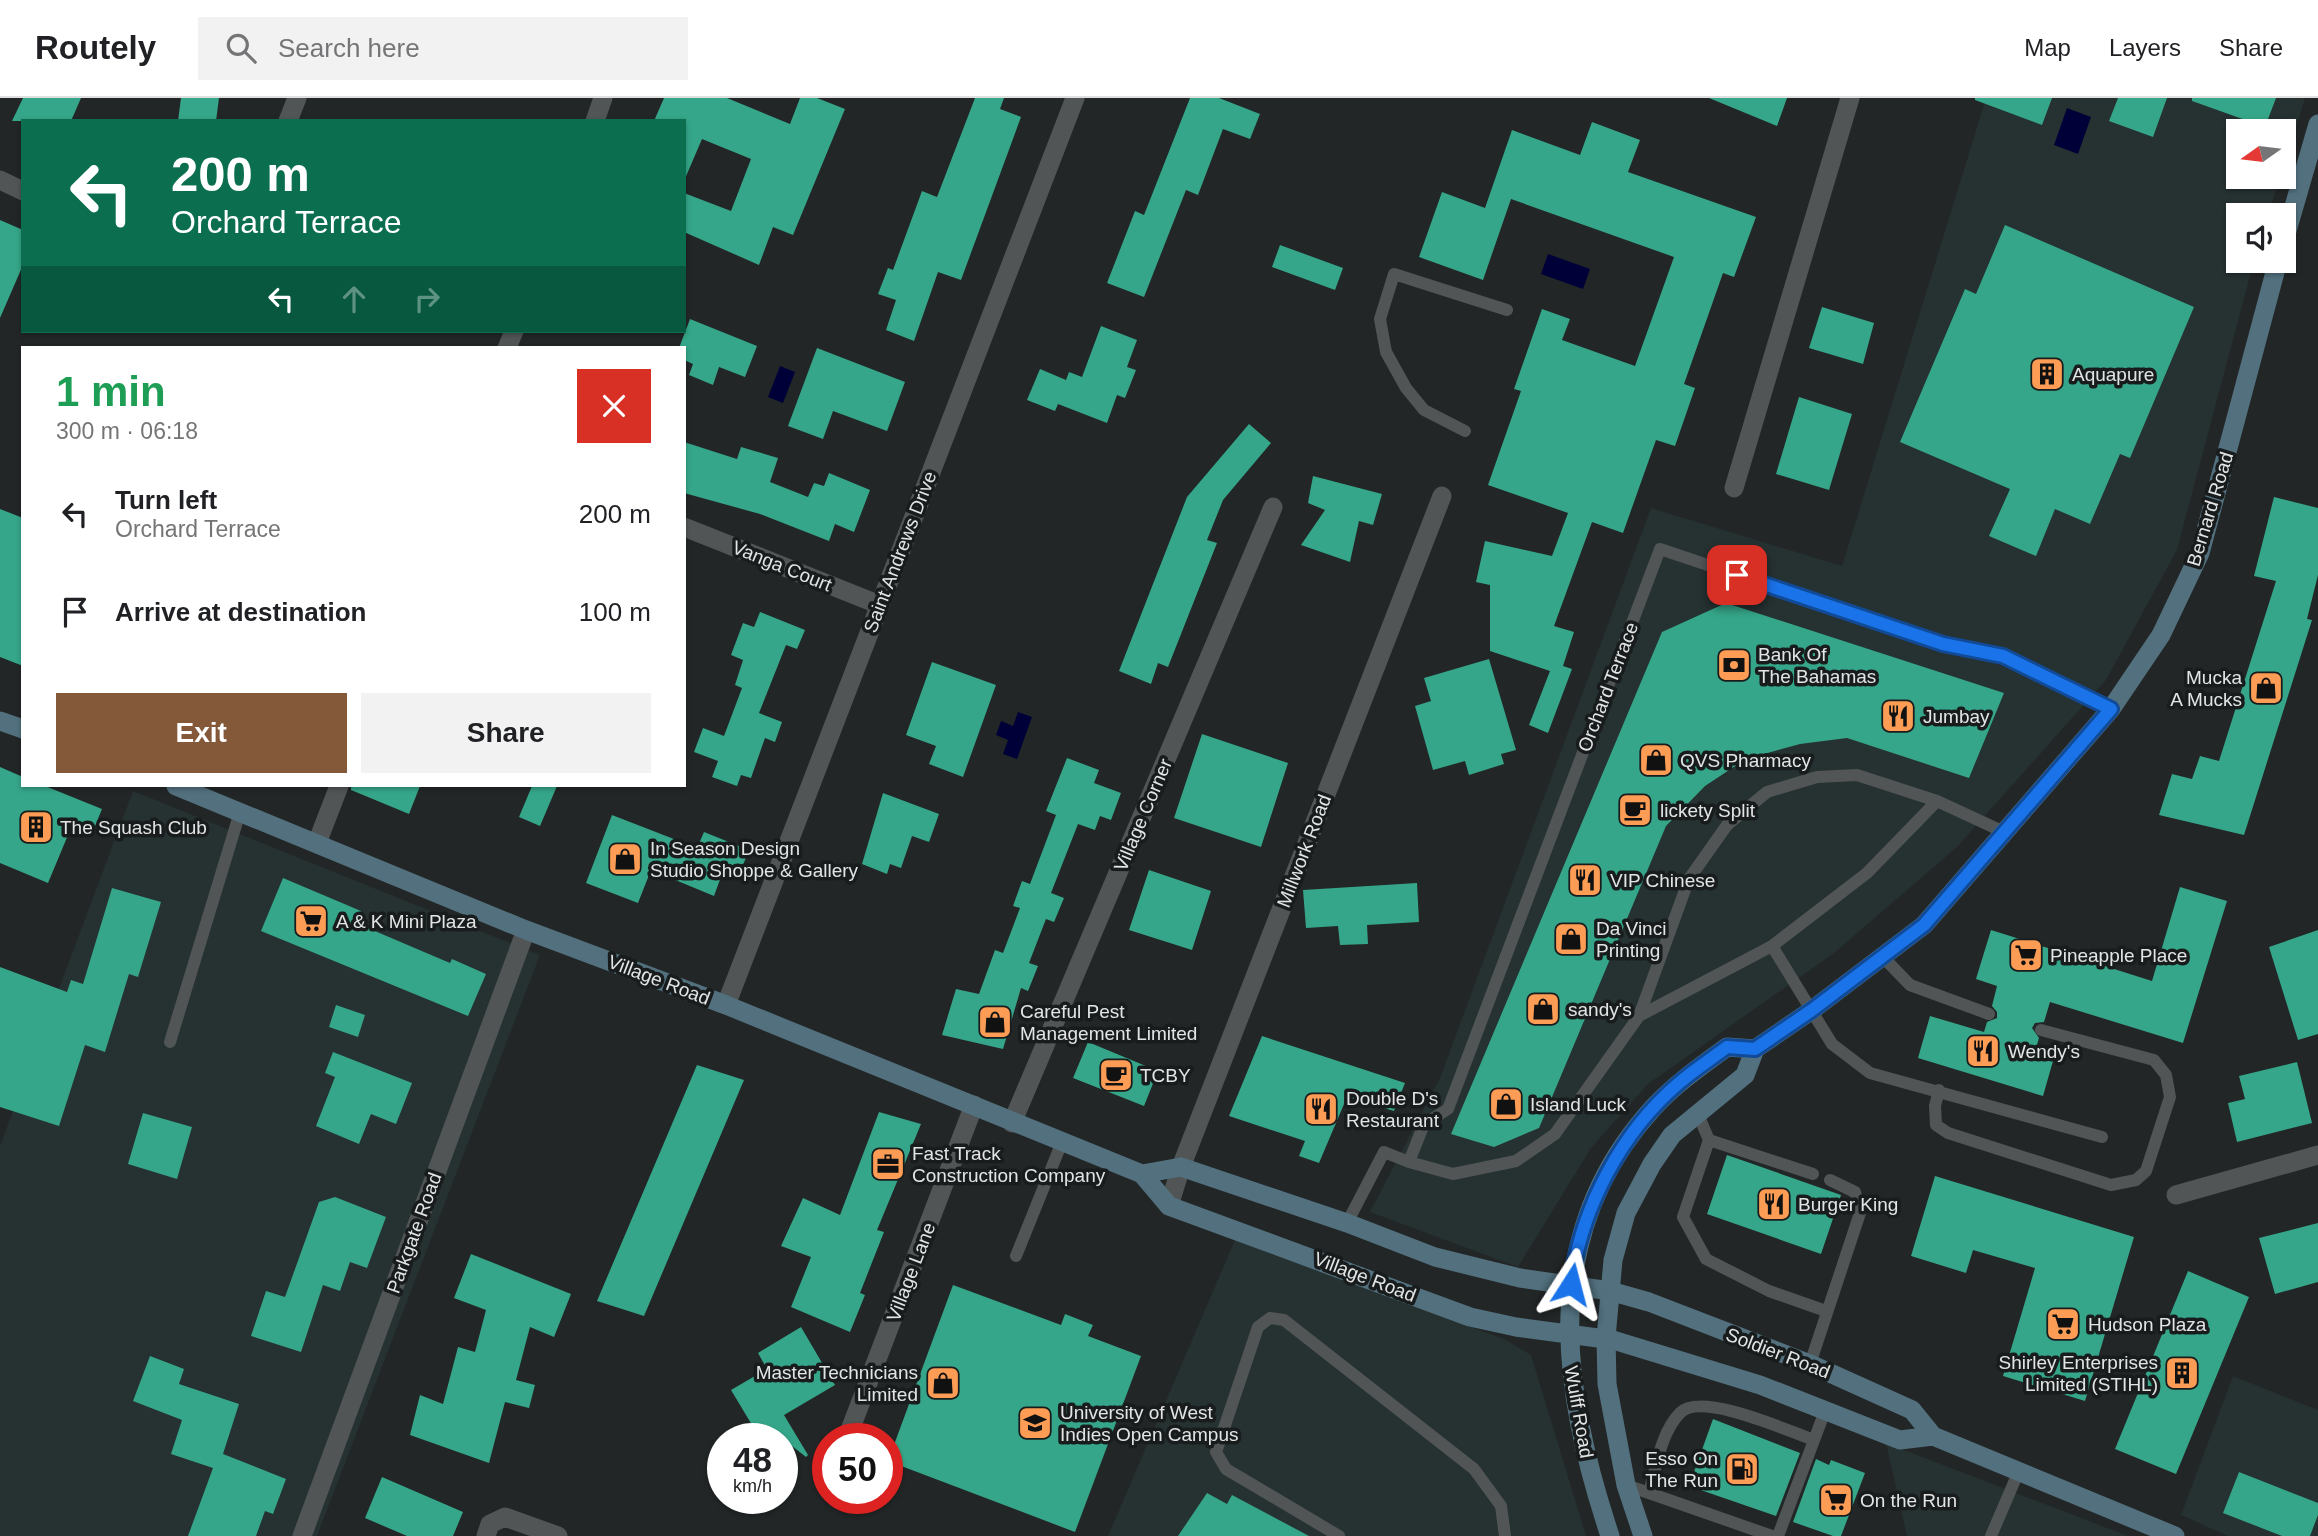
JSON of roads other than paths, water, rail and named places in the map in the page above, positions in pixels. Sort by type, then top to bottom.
[{"type":"main road","points":[[2295,203],[2318,124]]},
{"type":"main road","name":"Bernard Road","points":[[1610,1291],[1618,1237],[1626,1213],[1672,1135],[1745,1075],[1755,1049],[1812,1010],[1924,925],[2111,709],[2161,635],[2200,553],[2275,273]]},
{"type":"main road","points":[[0,721],[21,728]]},
{"type":"main road","name":"Village Road","points":[[178,787],[526,930],[726,1005],[1142,1174],[1169,1206],[1470,1317],[1606,1338]]},
{"type":"main road","points":[[1571,1284],[1582,1230],[1591,1205],[1619,1154],[1652,1109],[1679,1083],[1727,1047],[1755,1049]]},
{"type":"main road","points":[[1142,1174],[1181,1167],[1347,1223],[1435,1257],[1468,1266],[1610,1291]]},
{"type":"main road","name":"Wulff Road","points":[[1571,1284],[1568,1333],[1572,1386],[1580,1432],[1610,1536]]},
{"type":"main road","name":"Wulff Road","points":[[1610,1291],[1606,1338],[1607,1384],[1626,1485],[1643,1536]]},
{"type":"main road","name":"Soldier Road","points":[[1610,1291],[1649,1302],[1810,1364],[1912,1410],[1933,1436],[2175,1536]]},
{"type":"main road","name":"Soldier Road","points":[[1606,1338],[1760,1385],[1900,1440],[1933,1436]]},
{"type":"street","points":[[289,119],[297,98]]},
{"type":"street","points":[[596,119],[602,98]]},
{"type":"street","name":"Saint Andrews Drive","points":[[726,1005],[1075,98]]},
{"type":"street","points":[[1734,488],[1850,98]]},
{"type":"street","points":[[0,180],[21,190]]},
{"type":"street","name":"Millwork Road","points":[[1169,1206],[1181,1167],[1442,496]]},
{"type":"street","name":"Village Corner","points":[[1012,1123],[1273,507]]},
{"type":"street","name":"Vanga Court","points":[[686,528],[880,605]]},
{"type":"street","points":[[317,843],[339,787]]},
{"type":"street","name":"Parkgate Road","points":[[302,1536],[526,930]]},
{"type":"street","name":"Village Lane","points":[[853,1423],[975,1105]]},
{"type":"street","points":[[2176,1195],[2318,1155]]},
{"type":"street","points":[[486,1536],[497,1519],[505,1517],[558,1536]]},
{"type":"lane","points":[[1465,431],[1424,410],[1406,388],[1386,352],[1380,319],[1394,274],[1507,310]]},
{"type":"lane","name":"Orchard Terrace","points":[[1409,1161],[1424,1124],[1448,1110],[1660,549],[1943,644],[2003,656],[2111,709]]},
{"type":"lane","points":[[1347,1223],[1384,1152],[1452,1174],[1516,1161],[1555,1134],[1639,1016],[1689,879],[1727,825],[1767,793],[1817,777],[1857,775],[1937,801],[2004,832]]},
{"type":"lane","points":[[1639,1016],[1772,946],[1867,873],[1937,801]]},
{"type":"lane","points":[[170,1042],[240,812]]},
{"type":"lane","points":[[1772,946],[1832,1044],[1870,1073],[2102,1137]]},
{"type":"lane","points":[[1882,956],[1910,985],[1989,1014]]},
{"type":"lane","points":[[1939,1090],[1935,1106],[1936,1125],[1948,1133],[2111,1185],[2136,1180],[2146,1171],[2170,1097],[2163,1068],[2154,1060],[2041,1030]]},
{"type":"lane","points":[[1697,1112],[1709,1140],[1683,1217],[1706,1259],[1769,1291],[1826,1311]]},
{"type":"lane","points":[[1709,1140],[1813,1174]]},
{"type":"lane","points":[[1016,1256],[1062,1142]]},
{"type":"lane","points":[[1810,1364],[1860,1213],[1856,1192],[1830,1180]]},
{"type":"lane","points":[[1339,1536],[1226,1469],[1216,1452],[1258,1328],[1270,1318],[1284,1320],[1474,1469],[1501,1506],[1505,1536]]},
{"type":"lane","points":[[1648,1493],[1661,1449],[1679,1413],[1688,1407],[1717,1407],[1814,1440]]},
{"type":"lane","points":[[1778,1536],[1825,1411]]},
{"type":"lane","points":[[1991,1536],[2018,1473]]},
{"type":"lane","points":[[1626,1485],[1772,1536]]},
{"type":"place","name":"Aquapure","points":[[2047,374]]},
{"type":"place","name":"Bank Of The Bahamas","points":[[1734,665]]},
{"type":"place","name":"Mucka A Mucks","points":[[2266,688]]},
{"type":"place","name":"Jumbay","points":[[1898,716]]},
{"type":"place","name":"QVS Pharmacy","points":[[1656,760]]},
{"type":"place","name":"lickety Split","points":[[1635,810]]},
{"type":"place","name":"The Squash Club","points":[[36,827]]},
{"type":"place","name":"In Season Design Studio Shoppe & Gallery","points":[[625,859]]},
{"type":"place","name":"VIP Chinese","points":[[1585,880]]},
{"type":"place","name":"A & K Mini Plaza","points":[[311,921]]},
{"type":"place","name":"Da Vinci Printing","points":[[1571,939]]},
{"type":"place","name":"Pineapple Place","points":[[2026,955]]},
{"type":"place","name":"sandy's","points":[[1543,1009]]},
{"type":"place","name":"Careful Pest Management Limited","points":[[995,1022]]},
{"type":"place","name":"Wendy's","points":[[1983,1051]]},
{"type":"place","name":"TCBY","points":[[1116,1075]]},
{"type":"place","name":"Island Luck","points":[[1506,1104]]},
{"type":"place","name":"Double D's Restaurant","points":[[1321,1109]]},
{"type":"place","name":"Fast Track Construction Company","points":[[888,1164]]},
{"type":"place","name":"Burger King","points":[[1774,1204]]},
{"type":"place","name":"Hudson Plaza","points":[[2063,1324]]},
{"type":"place","name":"Shirley Enterprises Limited (STIHL)","points":[[2182,1373]]},
{"type":"place","name":"Master Technicians Limited","points":[[943,1383]]},
{"type":"place","name":"University of West Indies Open Campus","points":[[1035,1423]]},
{"type":"place","name":"Esso On The Run","points":[[1742,1469]]},
{"type":"place","name":"On the Run","points":[[1836,1500]]}]
